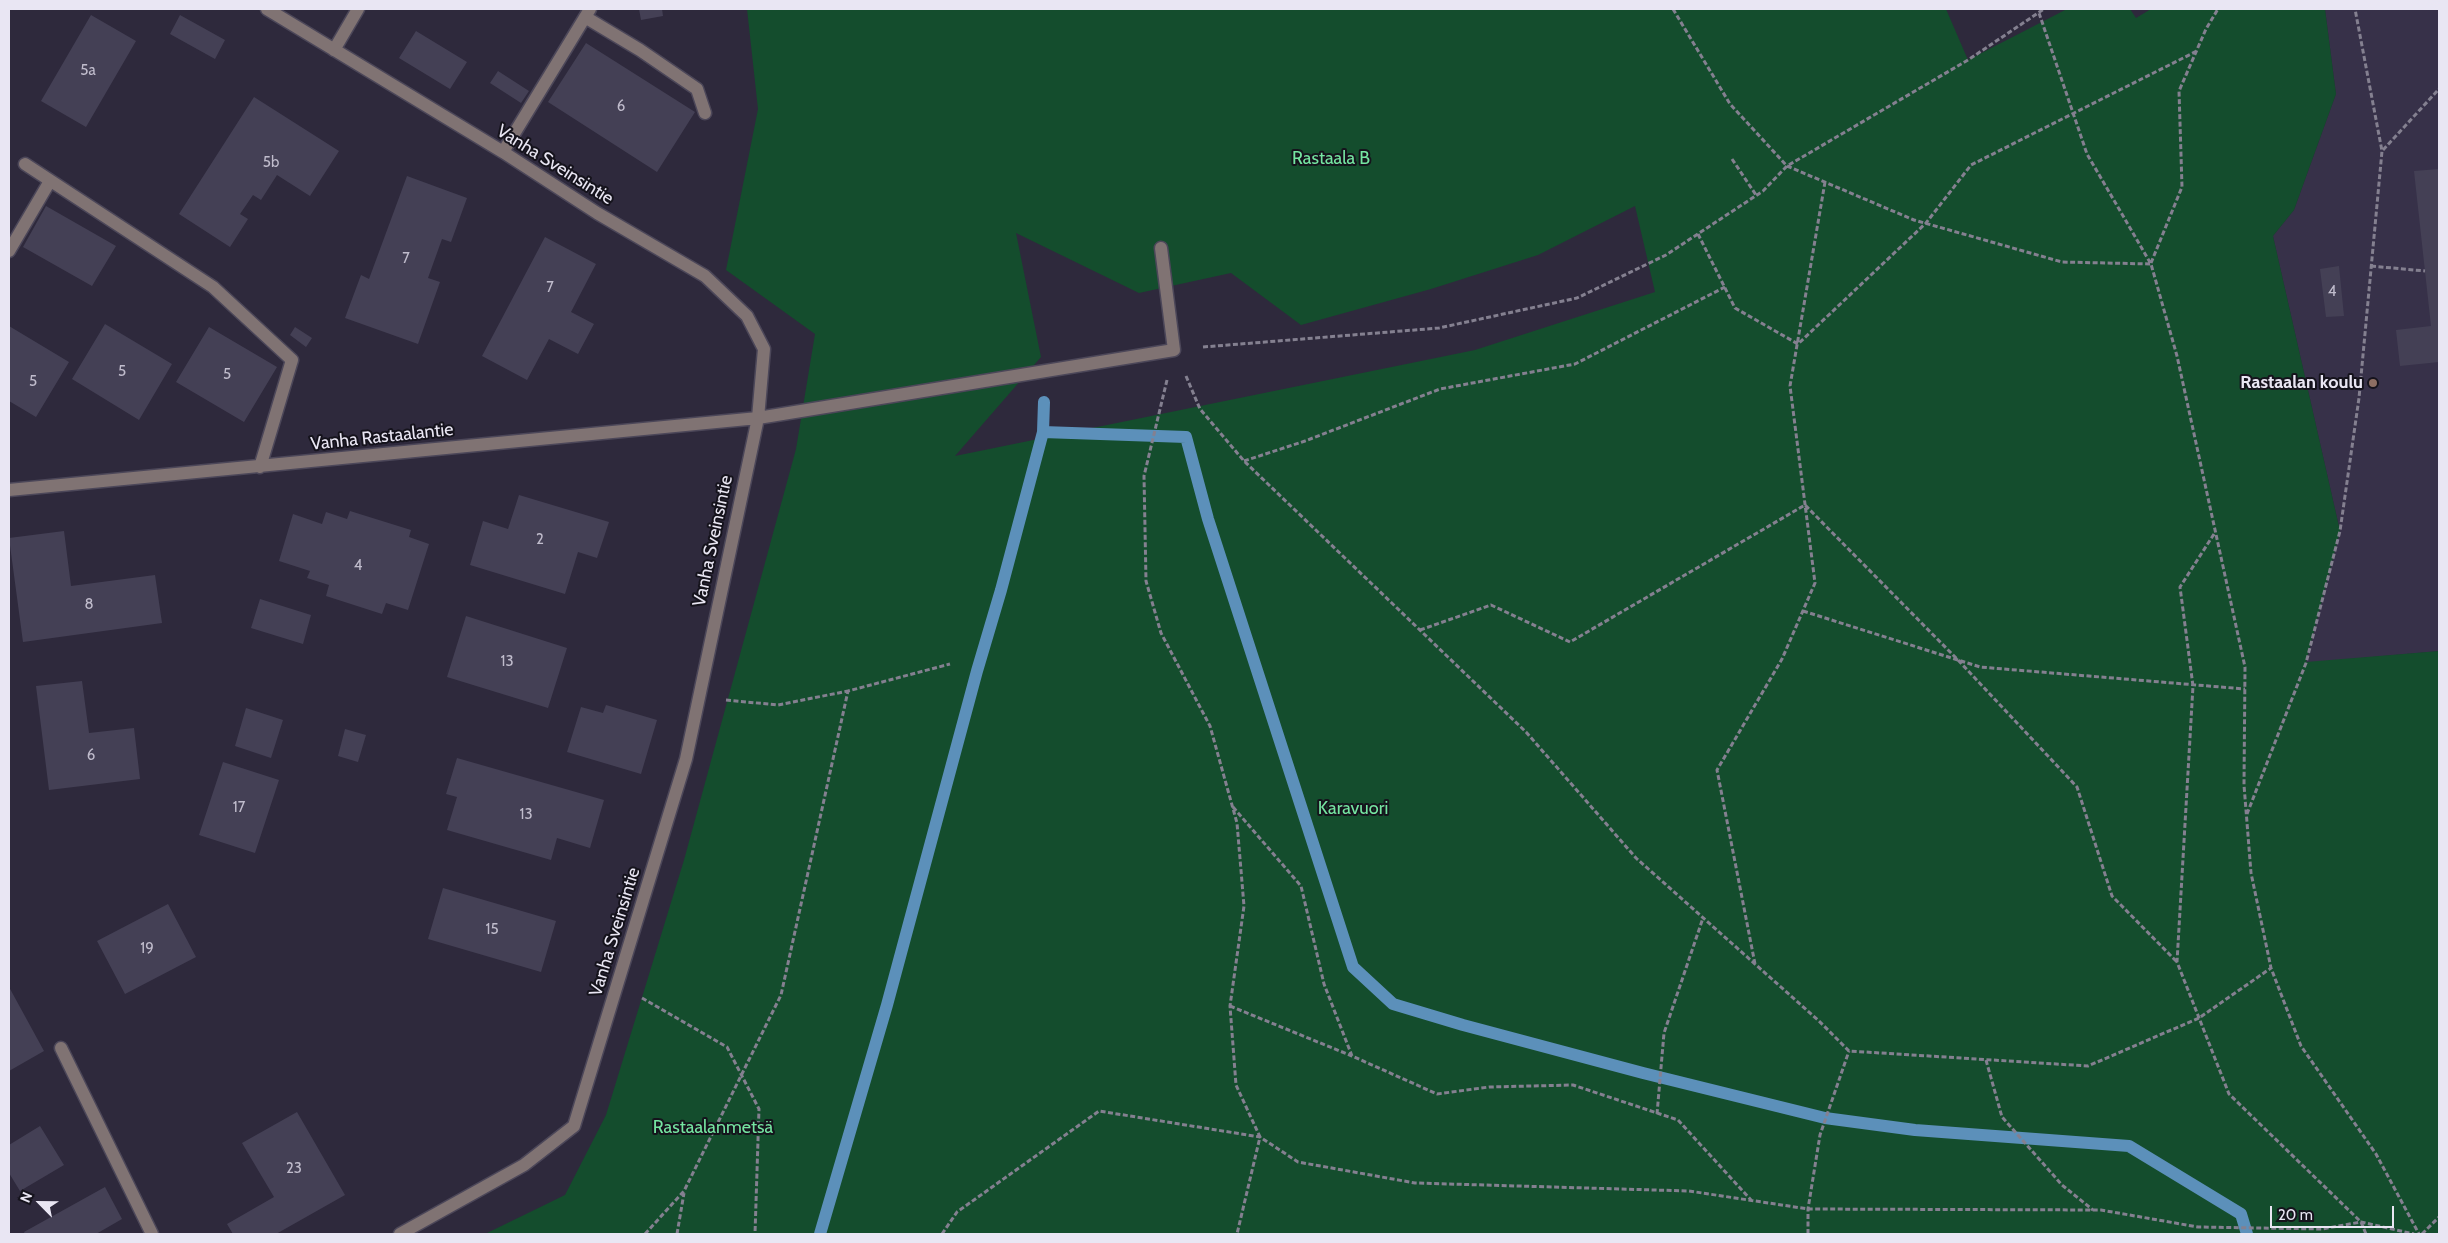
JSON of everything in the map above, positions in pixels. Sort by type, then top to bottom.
[{"type":"street","name":"Vanha Sveinsintie","points":[[267,9],[502,152],[597,213],[705,276],[747,316],[764,350],[758,418],[686,759],[574,1126],[524,1165],[400,1234]]},
{"type":"street","points":[[334,50],[358,9]]},
{"type":"street","points":[[502,152],[588,13],[697,89],[705,113]]},
{"type":"street","points":[[25,164],[213,288],[292,360],[260,467]]},
{"type":"street","points":[[9,251],[50,180]]},
{"type":"street","points":[[1161,248],[1174,350]]},
{"type":"street","name":"Vanha Rastaalantie","points":[[9,490],[758,418],[1174,350]]},
{"type":"street","points":[[61,1048],[152,1234]]},
{"type":"path","points":[[1674,9],[1730,104],[1787,166],[1926,223],[2062,262],[2151,264]]},
{"type":"path","points":[[1174,350],[1439,328],[1577,298],[1666,255],[1763,191],[1787,166],[1968,60],[2044,9]]},
{"type":"path","points":[[2151,264],[2182,187],[2180,91],[2218,9]]},
{"type":"path","points":[[2247,814],[2306,663],[2340,531],[2359,398],[2382,151],[2355,9]]},
{"type":"path","points":[[2039,13],[2087,154],[2151,264],[2177,356],[2214,534],[2245,667],[2244,784],[2251,873],[2271,968],[2302,1046],[2376,1154],[2421,1234],[2439,1217]]},
{"type":"path","points":[[1798,344],[1926,223],[1971,165],[2197,51]]},
{"type":"path","points":[[2382,151],[2439,89]]},
{"type":"path","points":[[1732,160],[1756,195]]},
{"type":"path","points":[[1755,964],[1717,770],[1782,659],[1815,583],[1790,386],[1825,182]]},
{"type":"path","points":[[1698,234],[1735,308],[1798,344]]},
{"type":"path","points":[[2371,266],[2425,270]]},
{"type":"path","points":[[1244,461],[1305,441],[1440,389],[1575,364],[1725,286]]},
{"type":"path","points":[[1174,350],[1200,409],[1244,461],[1526,732],[1636,858],[1849,1051],[2088,1066],[2199,1018],[2271,968]]},
{"type":"path","points":[[1174,350],[1144,476],[1146,581],[1161,634],[1210,726],[1237,823],[1244,906],[1230,1006],[1236,1085],[1260,1137],[1237,1234]]},
{"type":"path","points":[[1420,630],[1490,605],[1570,642],[1805,505]]},
{"type":"path","points":[[1805,505],[1958,660],[2078,788],[2112,896],[2177,962],[2229,1094],[2361,1222],[2366,1234]]},
{"type":"path","points":[[2177,962],[2193,686],[2180,587],[2214,534]]},
{"type":"path","points":[[1803,611],[1980,667],[2245,689]]},
{"type":"path","points":[[698,697],[778,705],[848,691],[950,664]]},
{"type":"path","points":[[645,1234],[684,1191],[781,995],[848,691]]},
{"type":"path","points":[[1232,807],[1301,886],[1324,984],[1352,1056]]},
{"type":"path","points":[[1657,1114],[1664,1033],[1703,918]]},
{"type":"path","points":[[618,984],[727,1047],[759,1109],[755,1234]]},
{"type":"path","points":[[1230,1006],[1352,1056],[1437,1094],[1489,1087],[1573,1085],[1678,1120],[1752,1201]]},
{"type":"path","points":[[1808,1234],[1808,1209],[1820,1135],[1830,1101],[1849,1051]]},
{"type":"path","points":[[1986,1060],[2002,1117],[2062,1185],[2094,1210]]},
{"type":"path","points":[[942,1234],[957,1212],[1099,1111],[1260,1137],[1298,1162],[1416,1183],[1689,1191],[1808,1209],[2094,1210],[2198,1227],[2322,1229],[2361,1222],[2414,1234]]},
{"type":"path","points":[[677,1234],[684,1191]]},
{"type":"shaded area","name":"Rastaalan koulu","points":[[2325,9],[2439,9],[2439,651],[2306,663],[2340,531],[2273,236],[2294,210],[2336,94]]},
{"type":"green space","name":"Karavuori","points":[[747,9],[1946,9],[1968,60],[2067,9],[2130,9],[2136,18],[2151,9],[2325,9],[2336,94],[2294,210],[2273,236],[2340,531],[2306,662],[2439,651],[2439,1234],[485,1234],[565,1195],[606,1115],[684,860],[796,449],[815,334],[726,270],[758,109]],"holes":[[[1635,206],[1655,292],[1475,350],[955,456],[1041,357],[1016,233],[1139,293],[1231,273],[1301,325],[1431,289],[1538,255]]]},
{"type":"building","points":[[639,9],[662,9],[663,16],[641,20]]},
{"type":"building","points":[[91,15],[136,41],[86,127],[41,101]]},
{"type":"building","points":[[180,15],[225,40],[215,59],[170,34]]},
{"type":"building","points":[[416,31],[467,62],[450,89],[399,58]]},
{"type":"building","points":[[586,43],[695,112],[657,172],[548,102]]},
{"type":"building","points":[[498,71],[529,91],[521,103],[490,83]]},
{"type":"building","points":[[254,97],[339,151],[310,196],[277,175],[261,200],[253,195],[240,214],[248,219],[230,247],[179,214]]},
{"type":"building","points":[[2439,169],[2439,362],[2400,366],[2396,330],[2431,326],[2414,171]]},
{"type":"building","points":[[407,176],[467,198],[451,242],[442,239],[428,278],[440,282],[418,344],[345,318],[361,275],[369,279]]},
{"type":"building","points":[[46,206],[116,246],[92,286],[23,247]]},
{"type":"building","points":[[545,237],[596,264],[571,312],[594,324],[578,354],[549,339],[527,380],[482,356]]},
{"type":"building","points":[[2339,266],[2344,316],[2326,317],[2320,269]]},
{"type":"building","points":[[105,324],[172,364],[139,420],[72,379]]},
{"type":"building","points":[[9,326],[69,362],[36,417],[9,401]]},
{"type":"building","points":[[209,327],[277,367],[244,422],[176,382]]},
{"type":"building","points":[[295,327],[312,338],[306,347],[290,335]]},
{"type":"building","points":[[519,495],[609,522],[597,558],[578,552],[565,594],[470,565],[483,521],[508,529]]},
{"type":"building","points":[[350,511],[411,530],[409,537],[429,544],[408,610],[386,603],[382,614],[326,596],[329,585],[307,578],[310,571],[279,561],[293,514],[322,524],[326,512],[347,519]]},
{"type":"building","points":[[64,531],[71,586],[155,575],[162,623],[23,642],[9,538]]},
{"type":"building","points":[[260,599],[311,615],[303,644],[251,628]]},
{"type":"building","points":[[466,616],[567,648],[548,708],[447,677]]},
{"type":"building","points":[[82,681],[89,733],[134,728],[140,779],[49,790],[36,686]]},
{"type":"building","points":[[606,705],[657,720],[641,774],[567,752],[581,707],[603,713]]},
{"type":"building","points":[[246,708],[283,720],[271,758],[235,746]]},
{"type":"building","points":[[345,729],[366,735],[358,762],[338,756]]},
{"type":"building","points":[[457,758],[604,800],[590,848],[557,838],[551,860],[447,830],[457,797],[446,794]]},
{"type":"building","points":[[223,762],[279,780],[255,853],[199,835]]},
{"type":"building","points":[[443,888],[556,921],[541,972],[428,939]]},
{"type":"building","points":[[168,904],[196,957],[125,994],[97,941]]},
{"type":"building","points":[[9,987],[44,1051],[9,1071]]},
{"type":"building","points":[[297,1112],[345,1195],[276,1234],[233,1234],[227,1224],[274,1197],[242,1143]]},
{"type":"building","points":[[40,1126],[64,1165],[20,1191],[9,1173],[9,1145]]},
{"type":"building","points":[[105,1187],[122,1219],[96,1234],[25,1234],[24,1232]]},
{"type":"waterway","points":[[820,1234],[887,1005],[977,671],[1001,590],[1043,432],[1044,402]]},
{"type":"waterway","points":[[1043,432],[1186,437],[1208,519],[1353,967],[1393,1004],[1463,1025],[1643,1073],[1825,1118],[1915,1130],[2129,1146],[2241,1214],[2247,1234]]},
{"type":"place","name":"Rastaalan koulu","points":[[2373,383]]},
{"type":"park label","name":"Rastaala B","points":[[1331,159]]},
{"type":"park label","name":"Rastaalanmetsä","points":[[713,1128]]}]
